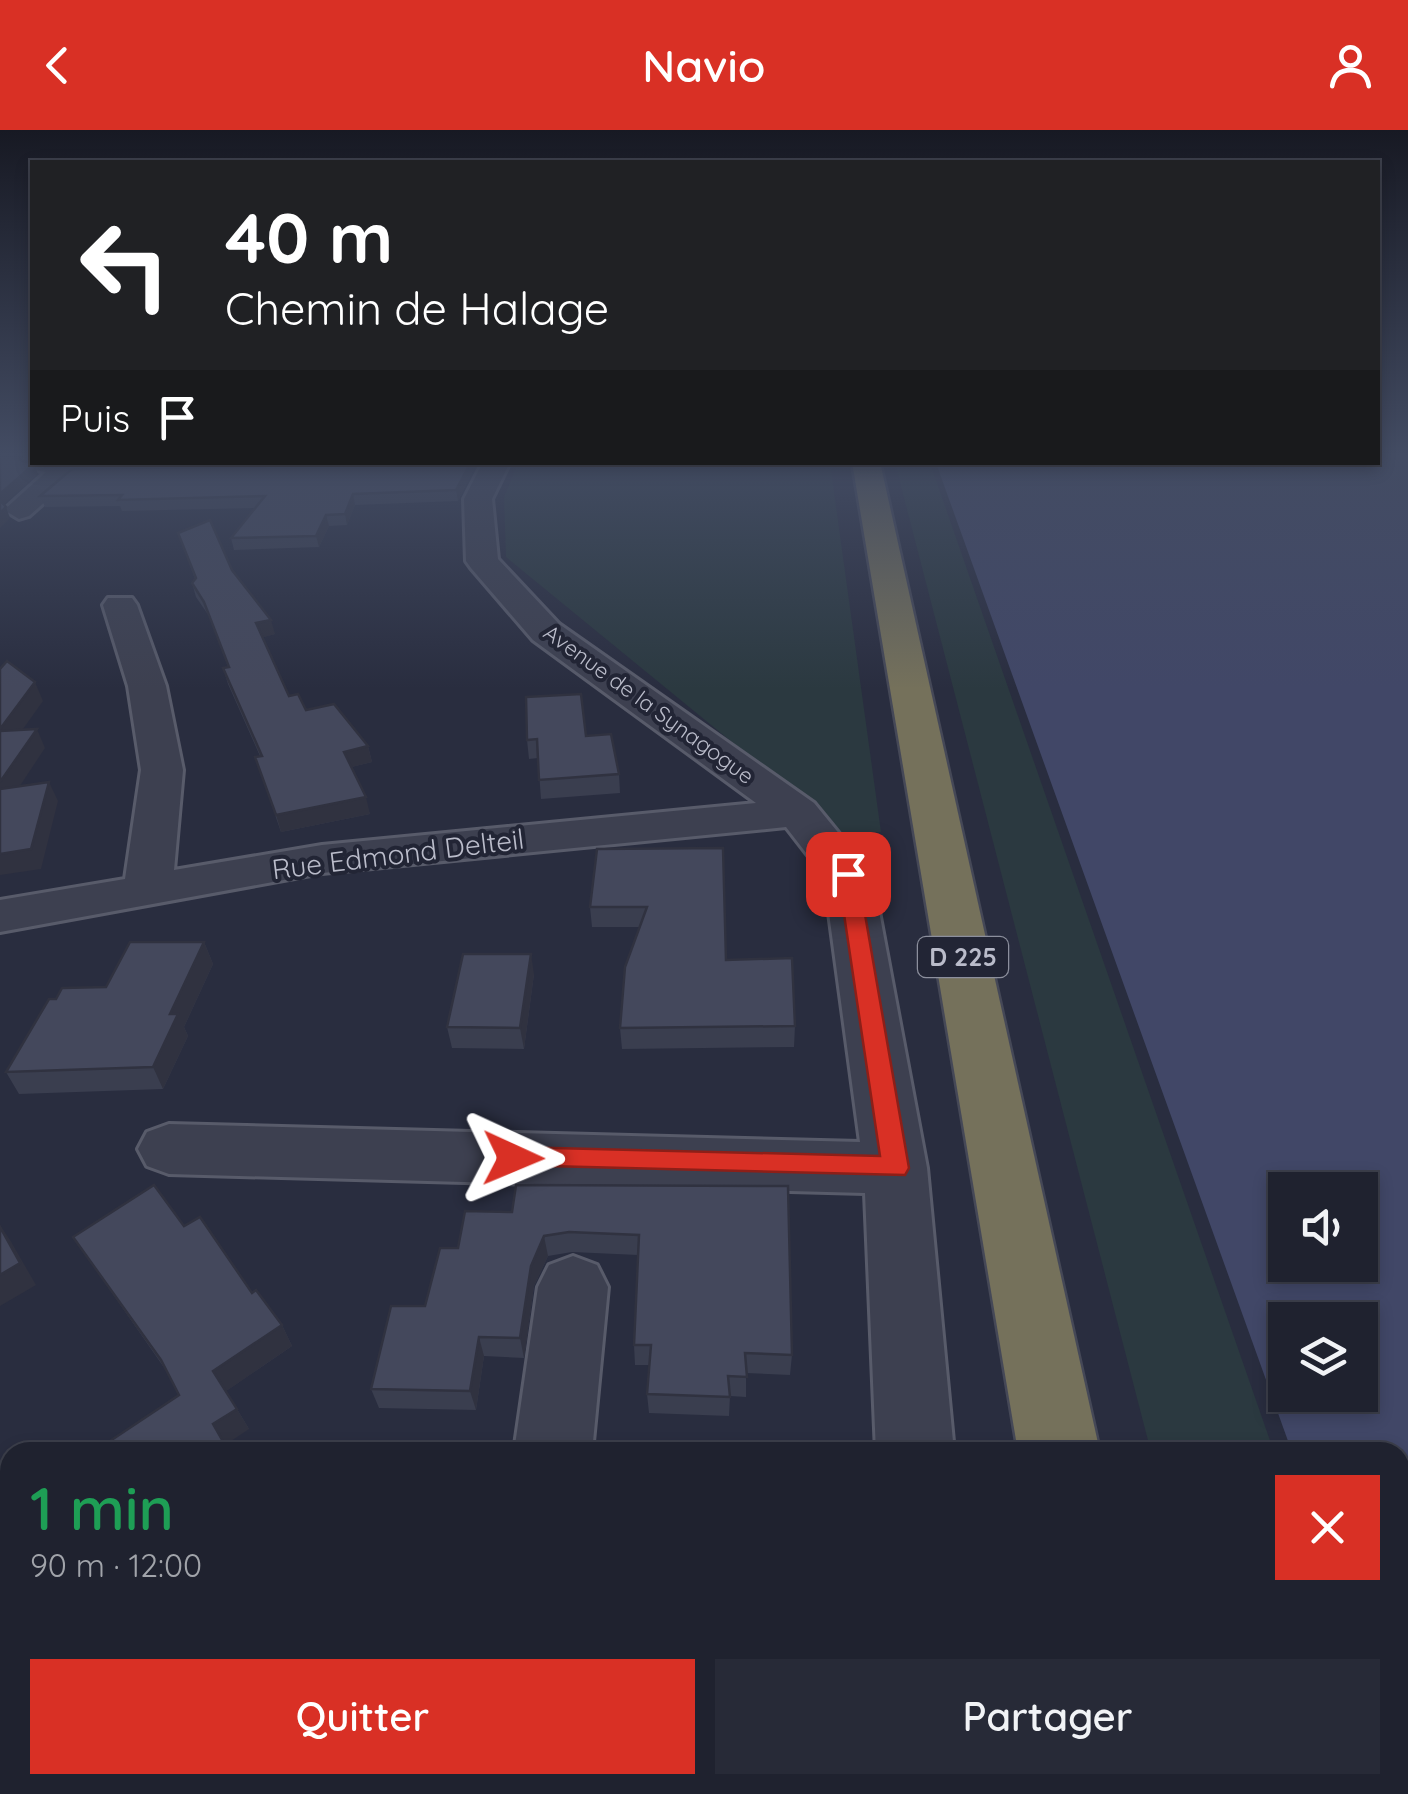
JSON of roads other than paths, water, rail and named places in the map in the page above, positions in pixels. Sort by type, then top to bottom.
[{"type":"highway","name":"D 225","points":[[880,534],[1058,1442]]},
{"type":"street","name":"Avenue de la Synagogue","points":[[480,534],[482,561],[546,632],[798,812],[848,874],[895,1168]]},
{"type":"street","points":[[120,604],[146,686],[162,770],[148,890]]},
{"type":"street","name":"Rue Edmond Delteil","points":[[0,916],[322,859],[798,812]]},
{"type":"street","points":[[169,1149],[895,1168],[914,1442]]},
{"type":"street","points":[[555,1442],[573,1287]]},
{"type":"water","points":[[961,534],[1408,534],[1408,1442],[1288,1442],[1278,1412],[1378,1412],[1378,1302],[1268,1302],[1268,1385]]}]
